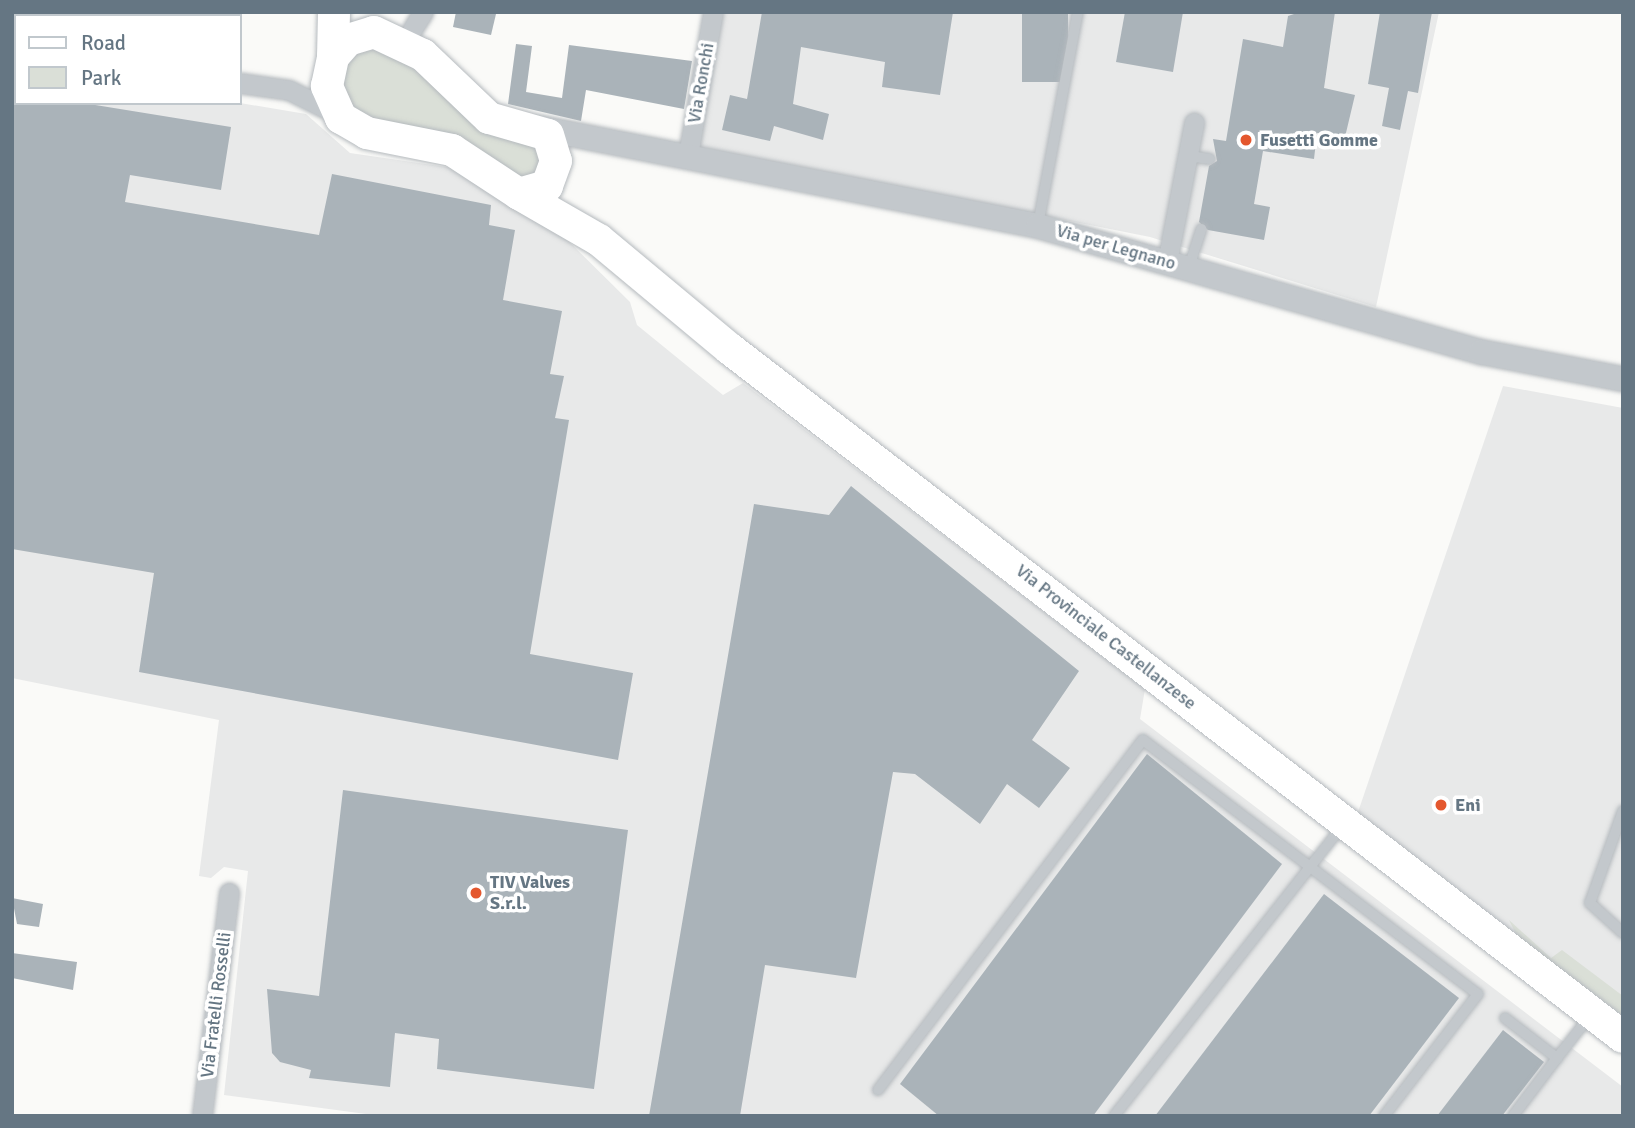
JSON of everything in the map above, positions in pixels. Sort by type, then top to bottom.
[{"type":"main road","points":[[334,12],[329,94],[341,118]]},
{"type":"main road","points":[[373,12],[414,28],[489,118],[535,127]]},
{"type":"main road","points":[[330,64],[359,34],[414,28]]},
{"type":"main road","name":"Via Provinciale Castellanzese","points":[[341,118],[367,133],[452,150],[519,194],[599,240],[730,349],[1610,1027]]},
{"type":"main road","name":"Via Provinciale Castellanzese","points":[[535,127],[548,135],[555,167],[599,240]]},
{"type":"main road","points":[[519,194],[536,193],[555,167]]},
{"type":"street","name":"Via Ronchi","points":[[688,155],[713,12]]},
{"type":"street","points":[[289,90],[317,83],[330,64]]},
{"type":"street","points":[[242,83],[289,90],[341,118]]},
{"type":"street","points":[[1178,265],[1188,156],[1194,123]]},
{"type":"street","name":"Via per Legnano","points":[[535,127],[1038,226],[1481,352],[1623,379]]},
{"type":"street","name":"Via per Legnano","points":[[555,167],[572,146],[603,142]]},
{"type":"street","name":"Via Fratelli Rosselli","points":[[202,1116],[229,893]]},
{"type":"lane","points":[[1038,226],[1078,12]]},
{"type":"lane","points":[[1188,156],[1210,159]]},
{"type":"lane","points":[[1178,265],[1201,229]]},
{"type":"lane","points":[[878,1090],[1143,740],[1478,994],[1384,1116]]},
{"type":"lane","points":[[1623,811],[1590,903],[1623,933]]},
{"type":"lane","points":[[1114,1116],[1345,821]]},
{"type":"lane","points":[[1505,1018],[1557,1058]]},
{"type":"lane","points":[[1513,1116],[1557,1058],[1610,1027]]},
{"type":"shaded area","points":[[709,12],[1439,12],[1376,307],[1150,237],[689,145]]},
{"type":"shaded area","points":[[12,75],[14,105],[242,103],[306,114],[350,153],[467,170],[536,209],[630,302],[637,325],[723,395],[743,383],[1145,689],[1140,719],[1623,1087],[1623,1116],[381,1116],[224,1095],[248,871],[224,867],[211,878],[199,876],[219,720],[12,678]]},
{"type":"shaded area","points":[[1503,386],[1623,408],[1623,1035],[1356,818]]},
{"type":"green space","points":[[373,41],[530,139],[543,155],[532,182],[356,117],[337,71],[343,57]]},
{"type":"green space","points":[[1509,920],[1551,958],[1562,950],[1623,996],[1623,1016],[1517,936]]},
{"type":"building","points":[[456,12],[496,14],[491,35],[453,27]]},
{"type":"building","points":[[762,12],[953,12],[940,95],[882,87],[885,62],[801,47],[793,104],[829,114],[823,140],[774,126],[770,141],[722,130],[730,95],[747,99]]},
{"type":"building","points":[[1022,12],[1068,12],[1068,82],[1022,82]]},
{"type":"building","points":[[1125,12],[1183,12],[1173,72],[1116,62]]},
{"type":"building","points":[[1300,12],[1335,12],[1324,88],[1355,95],[1345,137],[1317,133],[1314,159],[1263,151],[1254,204],[1270,207],[1264,240],[1208,230],[1199,222],[1209,166],[1217,161],[1213,139],[1226,141],[1243,39],[1283,47],[1288,16]]},
{"type":"building","points":[[1380,12],[1432,12],[1418,93],[1408,91],[1400,130],[1382,126],[1389,88],[1368,84]]},
{"type":"building","points":[[516,44],[532,46],[526,92],[562,98],[569,45],[692,61],[684,109],[586,90],[581,121],[508,104]]},
{"type":"building","points":[[12,103],[95,105],[231,127],[221,190],[130,175],[125,202],[319,235],[332,174],[491,205],[489,225],[515,230],[503,300],[562,311],[550,374],[564,376],[555,418],[569,420],[530,654],[633,673],[618,760],[139,672],[154,573],[12,549]]},
{"type":"building","points":[[851,486],[1079,671],[1032,740],[1070,768],[1039,808],[1007,784],[980,824],[915,774],[893,772],[856,978],[765,965],[740,1116],[649,1116],[754,504],[829,515]]},
{"type":"building","points":[[1147,754],[1282,864],[1093,1116],[939,1116],[900,1084]]},
{"type":"building","name":"TIV Valves S.r.l.","points":[[343,790],[628,830],[594,1089],[437,1069],[439,1039],[395,1033],[390,1087],[309,1078],[311,1070],[280,1062],[272,1053],[267,989],[319,996]]},
{"type":"building","points":[[1324,894],[1459,998],[1369,1116],[1155,1116]]},
{"type":"building","points":[[12,898],[43,904],[39,927],[17,924]]},
{"type":"building","points":[[12,953],[77,962],[73,990],[12,978]]},
{"type":"building","points":[[1503,1030],[1544,1062],[1502,1116],[1437,1116]]},
{"type":"place","name":"Fusetti Gomme","points":[[1246,140]]},
{"type":"place","name":"Eni","points":[[1441,805]]},
{"type":"place","name":"TIV Valves S.r.l.","points":[[476,893]]}]
